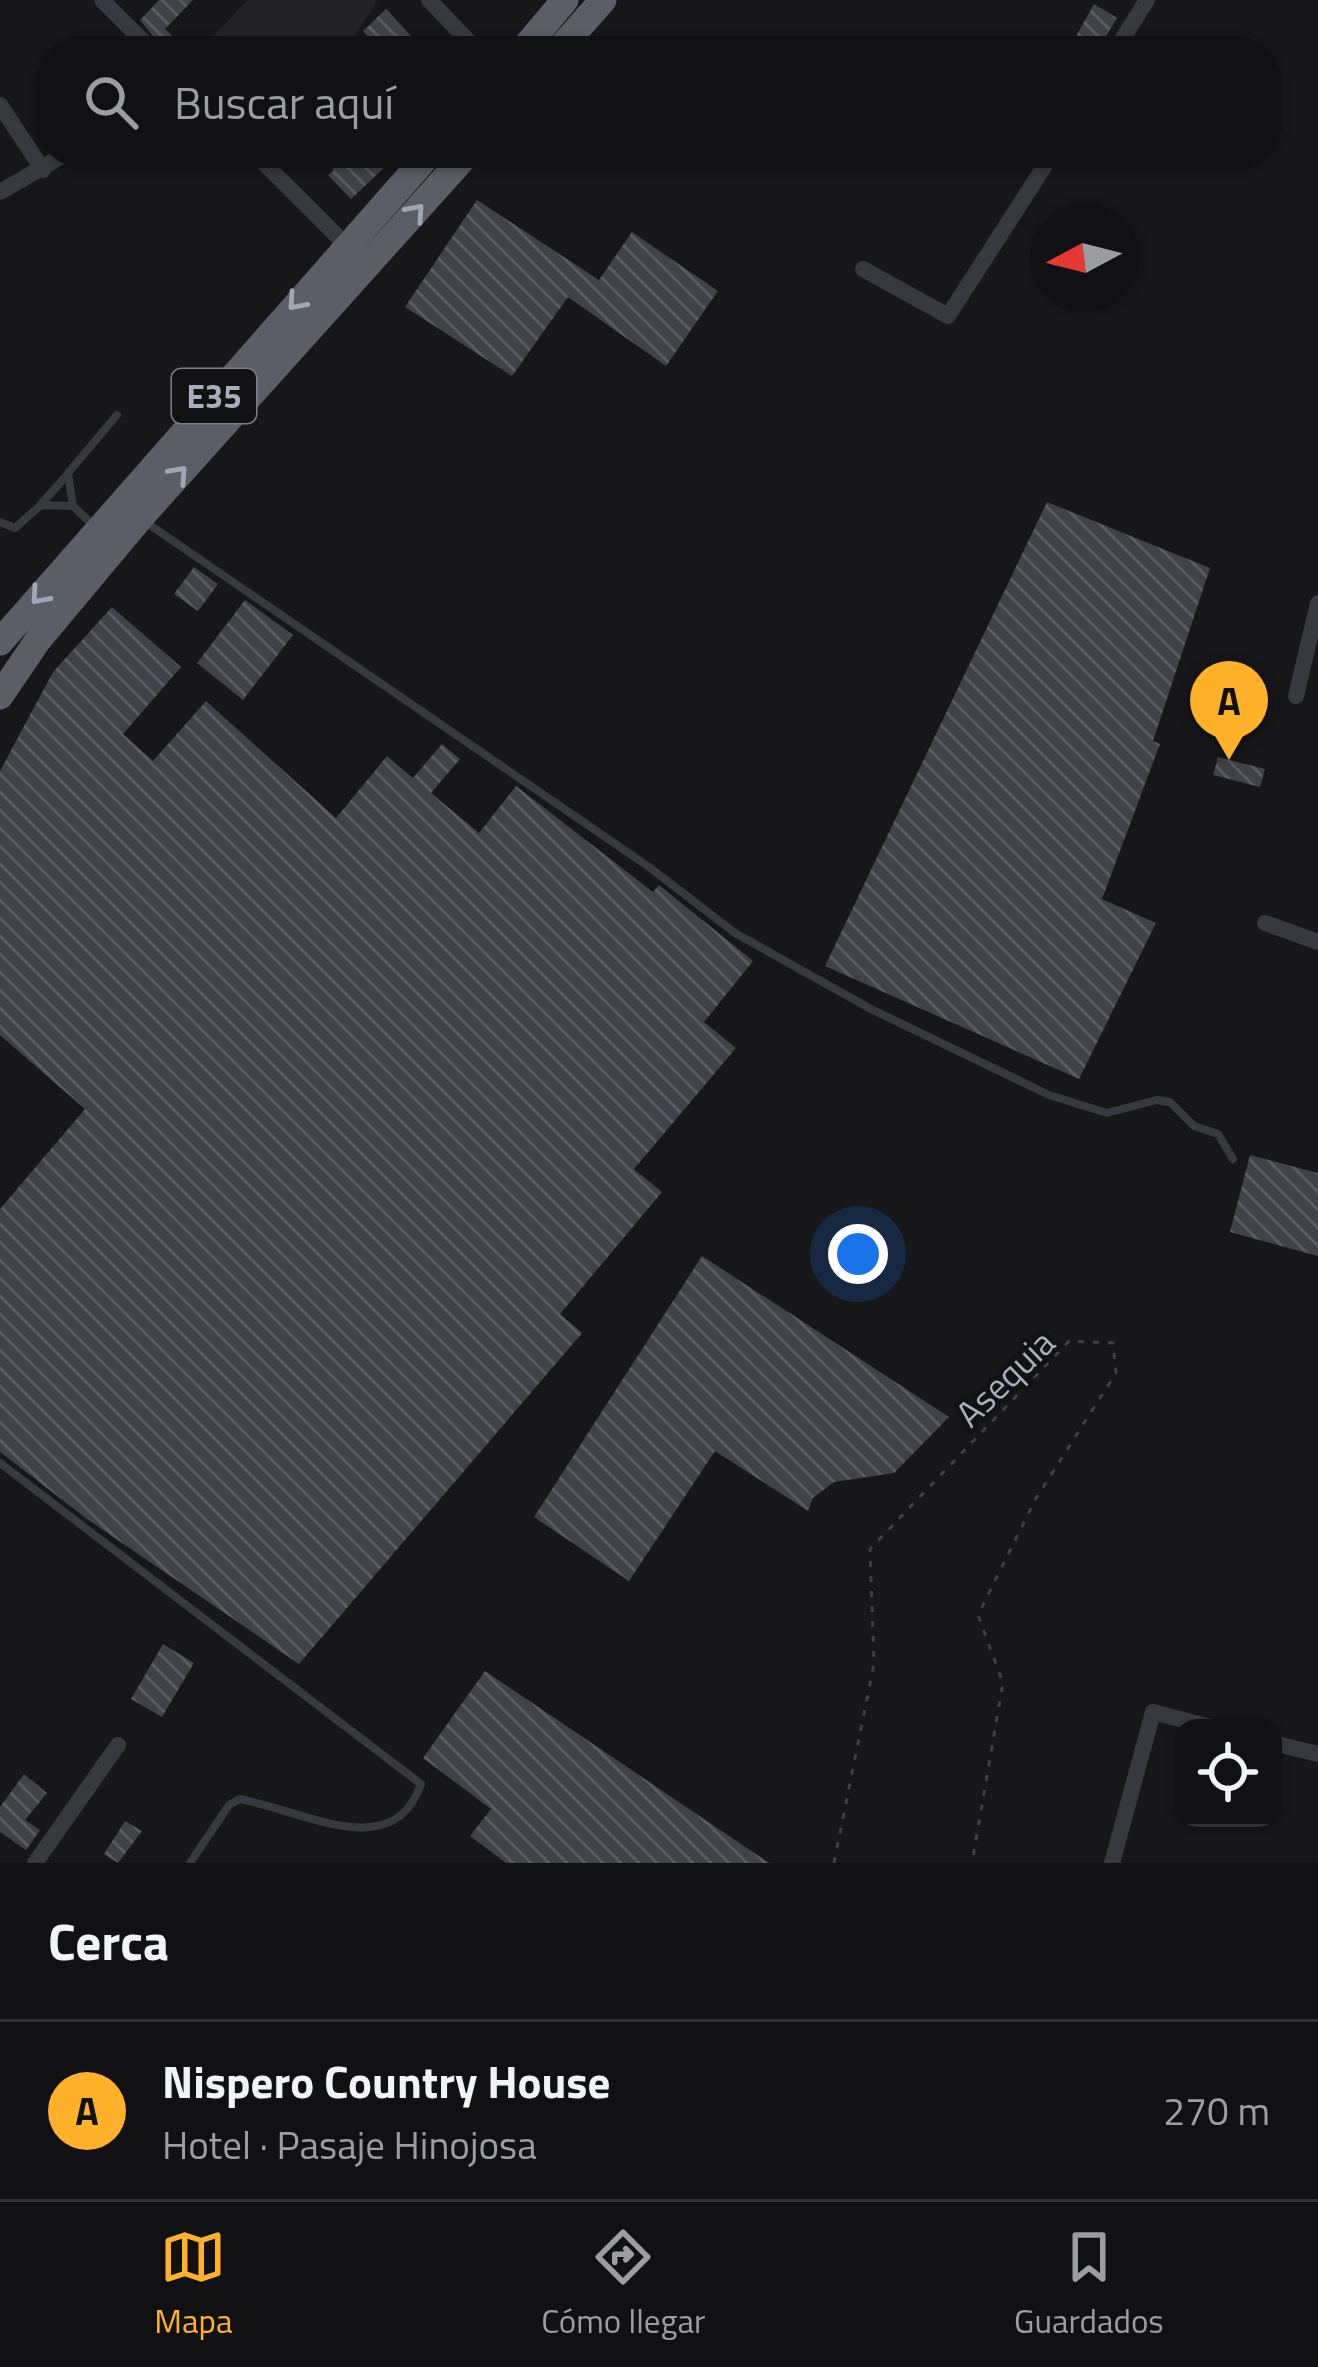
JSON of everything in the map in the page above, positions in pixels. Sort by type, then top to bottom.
[{"type":"highway","points":[[535,36],[565,0]]},
{"type":"highway","points":[[571,36],[603,0]]},
{"type":"highway","name":"E35","points":[[2,636],[416,168]]},
{"type":"highway","name":"E35","points":[[0,696],[38,640],[140,518],[455,168]]},
{"type":"street","points":[[102,0],[137,36]]},
{"type":"street","points":[[429,0],[464,36]]},
{"type":"street","points":[[1124,36],[1147,0]]},
{"type":"street","points":[[0,105],[36,159]]},
{"type":"street","points":[[0,192],[46,168]]},
{"type":"street","points":[[269,168],[346,245]]},
{"type":"street","points":[[863,268],[948,316],[1043,168]]},
{"type":"street","points":[[1296,696],[1318,603]]},
{"type":"street","points":[[1265,923],[1318,942]]},
{"type":"street","points":[[1112,1863],[1153,1712],[1180,1719]]},
{"type":"street","points":[[35,1863],[118,1745]]},
{"type":"street","points":[[1282,1745],[1318,1754]]},
{"type":"lane","points":[[0,521],[15,528],[41,505],[117,415]]},
{"type":"lane","points":[[68,473],[73,506],[98,529]]},
{"type":"lane","points":[[41,505],[73,506]]},
{"type":"lane","points":[[140,518],[649,867],[735,933],[871,1010],[1049,1095],[1108,1113],[1157,1100],[1171,1102],[1194,1126],[1218,1134],[1234,1159]]},
{"type":"lane","points":[[0,1462],[422,1784],[414,1817],[398,1833]]},
{"type":"lane","points":[[190,1863],[229,1804],[240,1799],[317,1834]]},
{"type":"path","name":"Asequia","points":[[834,1863],[874,1664],[870,1549],[1069,1341],[1112,1343],[1116,1373],[1035,1500],[978,1615],[1003,1683],[972,1863]]},
{"type":"shaded area","points":[[248,0],[378,0],[355,36],[213,36]]},
{"type":"building","points":[[159,0],[193,0],[165,29],[172,36],[153,36],[140,20]]},
{"type":"building","points":[[1094,4],[1117,18],[1106,36],[1076,36]]},
{"type":"building","points":[[386,9],[411,36],[368,36],[363,31]]},
{"type":"building","points":[[384,168],[351,199],[328,175],[334,170]]},
{"type":"building","points":[[477,200],[599,280],[632,232],[718,291],[666,366],[568,297],[512,376],[405,307]]},
{"type":"building","points":[[1047,502],[1210,568],[1153,741],[1160,744],[1102,899],[1156,923],[1079,1079],[825,966]]},
{"type":"building","points":[[194,567],[218,584],[198,611],[174,594]]},
{"type":"building","points":[[245,600],[293,635],[243,700],[197,663]]},
{"type":"building","points":[[112,607],[181,667],[123,734],[153,761],[206,701],[336,818],[387,756],[413,778],[442,744],[460,759],[431,793],[479,833],[516,786],[653,892],[659,885],[753,961],[704,1022],[736,1048],[634,1169],[662,1192],[560,1314],[582,1333],[299,1664],[87,1519],[0,1452],[0,1209],[85,1109],[0,1035],[0,771],[53,672]]},
{"type":"building","points":[[1218,757],[1265,769],[1260,787],[1213,775]]},
{"type":"building","points":[[1250,1155],[1318,1173],[1318,1256],[1230,1232]]},
{"type":"building","points":[[702,1256],[949,1417],[894,1473],[834,1482],[813,1498],[808,1511],[715,1451],[629,1581],[534,1517]]},
{"type":"building","points":[[163,1644],[194,1663],[162,1717],[131,1699]]},
{"type":"building","points":[[485,1671],[769,1863],[506,1863],[470,1836],[491,1809],[423,1758]]},
{"type":"building","points":[[24,1774],[47,1793],[25,1820],[40,1830],[26,1850],[0,1832],[0,1807]]},
{"type":"building","points":[[125,1821],[142,1831],[118,1863],[104,1854]]},
{"type":"place","name":"Nispero Country House","points":[[1229,760]]}]
